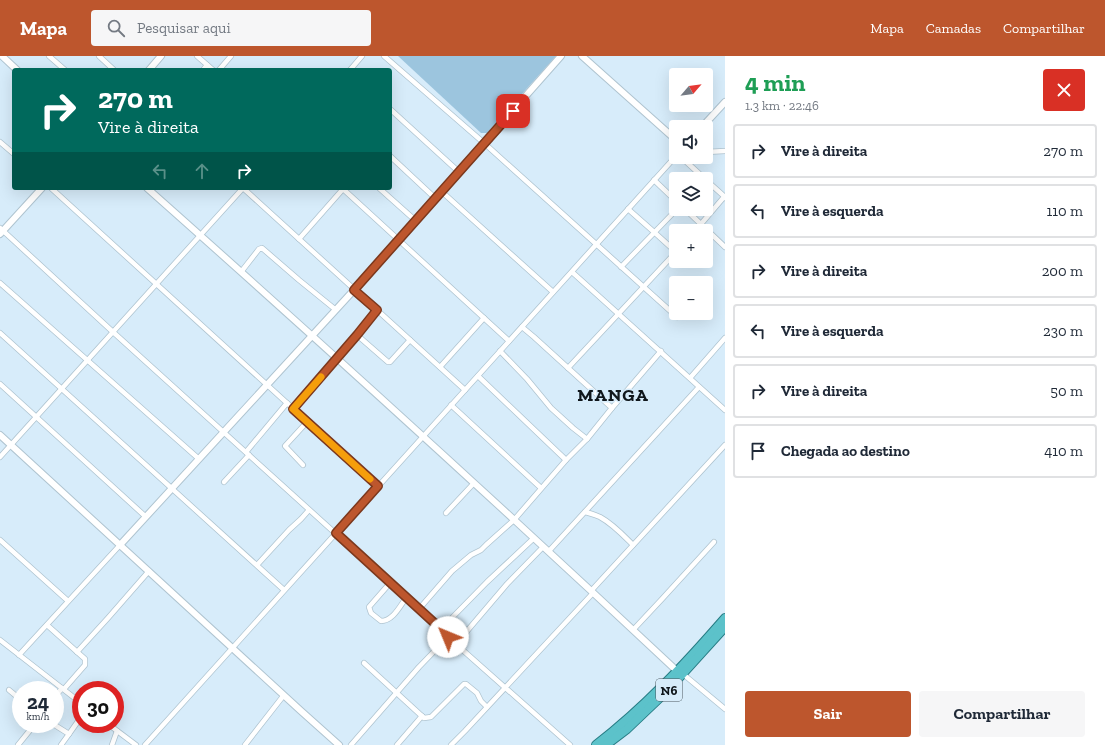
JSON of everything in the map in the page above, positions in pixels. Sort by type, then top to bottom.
[{"type":"highway","name":"N6","points":[[606,745],[648,710],[725,618]]},
{"type":"highway","name":"N6","points":[[596,745],[643,706],[725,628]]},
{"type":"street","points":[[2,56],[15,68]]},
{"type":"street","points":[[49,56],[63,68]]},
{"type":"street","points":[[99,56],[112,68]]},
{"type":"street","points":[[150,68],[161,56]]},
{"type":"street","points":[[197,56],[211,68]]},
{"type":"street","points":[[221,68],[231,56]]},
{"type":"street","points":[[352,68],[362,56]]},
{"type":"street","points":[[384,56],[669,310]]},
{"type":"street","points":[[19,655],[336,310],[561,56]]},
{"type":"street","points":[[582,56],[669,134]]},
{"type":"street","points":[[205,68],[208,65]]},
{"type":"street","points":[[708,120],[725,102]]},
{"type":"street","points":[[392,111],[459,172]]},
{"type":"street","points":[[0,142],[12,152]]},
{"type":"street","points":[[713,152],[725,151]]},
{"type":"street","points":[[392,158],[435,198]]},
{"type":"street","points":[[145,745],[669,164]]},
{"type":"street","points":[[689,164],[698,172]]},
{"type":"street","points":[[654,180],[669,194]]},
{"type":"street","points":[[693,216],[702,224],[725,197],[713,186]]},
{"type":"street","points":[[40,190],[1,231],[248,453],[448,637],[570,745]]},
{"type":"street","points":[[53,190],[378,486]]},
{"type":"street","points":[[149,190],[474,483],[633,630],[680,672],[725,709]]},
{"type":"street","points":[[0,457],[241,190]]},
{"type":"street","points":[[245,190],[465,390]]},
{"type":"street","points":[[299,239],[340,190]]},
{"type":"street","points":[[344,190],[509,341]]},
{"type":"street","points":[[381,190],[416,221]]},
{"type":"street","points":[[442,191],[553,292]]},
{"type":"street","points":[[628,209],[669,246]]},
{"type":"street","points":[[621,267],[670,216]]},
{"type":"street","points":[[713,235],[725,247]]},
{"type":"street","points":[[241,272],[259,249],[262,248],[336,310]]},
{"type":"street","points":[[568,368],[669,259]]},
{"type":"street","points":[[572,272],[725,409]]},
{"type":"street","points":[[0,282],[199,459]]},
{"type":"street","points":[[293,409],[337,359],[377,310]]},
{"type":"street","points":[[440,367],[484,318]]},
{"type":"street","points":[[522,327],[612,408]]},
{"type":"street","points":[[0,333],[284,590]]},
{"type":"street","points":[[357,335],[388,362],[390,362],[410,340]]},
{"type":"street","points":[[690,378],[725,338]]},
{"type":"street","points":[[500,351],[551,408],[587,439]]},
{"type":"street","points":[[419,609],[452,571],[471,555],[480,550],[514,520],[566,460],[587,439],[661,351]]},
{"type":"street","points":[[478,376],[566,460]]},
{"type":"street","points":[[0,384],[146,517]]},
{"type":"street","points":[[456,644],[507,584],[585,512],[699,387]]},
{"type":"street","points":[[224,482],[288,404]]},
{"type":"street","points":[[452,405],[541,488]]},
{"type":"street","points":[[303,465],[285,446],[307,422]]},
{"type":"street","points":[[0,435],[339,745]]},
{"type":"street","points":[[450,745],[505,688],[725,445]]},
{"type":"street","points":[[446,513],[474,483]]},
{"type":"street","points":[[257,565],[309,510]]},
{"type":"street","points":[[585,512],[599,516],[615,527],[633,545]]},
{"type":"street","points":[[441,629],[486,582],[534,538]]},
{"type":"street","points":[[0,540],[68,602]]},
{"type":"street","points":[[633,630],[714,542]]},
{"type":"street","points":[[77,652],[149,571]]},
{"type":"street","points":[[390,583],[369,607],[371,613],[381,621],[385,621],[394,614],[406,598]]},
{"type":"street","points":[[47,625],[85,659],[85,665],[64,688]]},
{"type":"street","points":[[351,745],[448,637]]},
{"type":"street","points":[[0,640],[53,681]]},
{"type":"street","points":[[364,663],[422,716],[427,718],[431,717],[464,684],[476,693],[487,707]]},
{"type":"street","points":[[64,690],[72,696]]},
{"type":"street","points":[[245,745],[284,695]]},
{"type":"street","points":[[397,745],[422,716]]},
{"type":"street","points":[[61,745],[72,730]]},
{"type":"street","points":[[64,731],[69,734]]},
{"type":"street","points":[[18,745],[28,733]]},
{"type":"street","points":[[112,745],[116,733]]},
{"type":"street","points":[[120,733],[136,745]]},
{"type":"shaded area","points":[[398,56],[556,56],[487,133],[481,133]]},
{"type":"slow traffic","points":[[321,377],[293,409],[370,479]]},
{"type":"district","name":"MANGA","points":[[613,395]]},
{"type":"route","points":[[448,637],[336,533],[378,486],[293,409],[377,310],[354,290],[513,111]]}]
